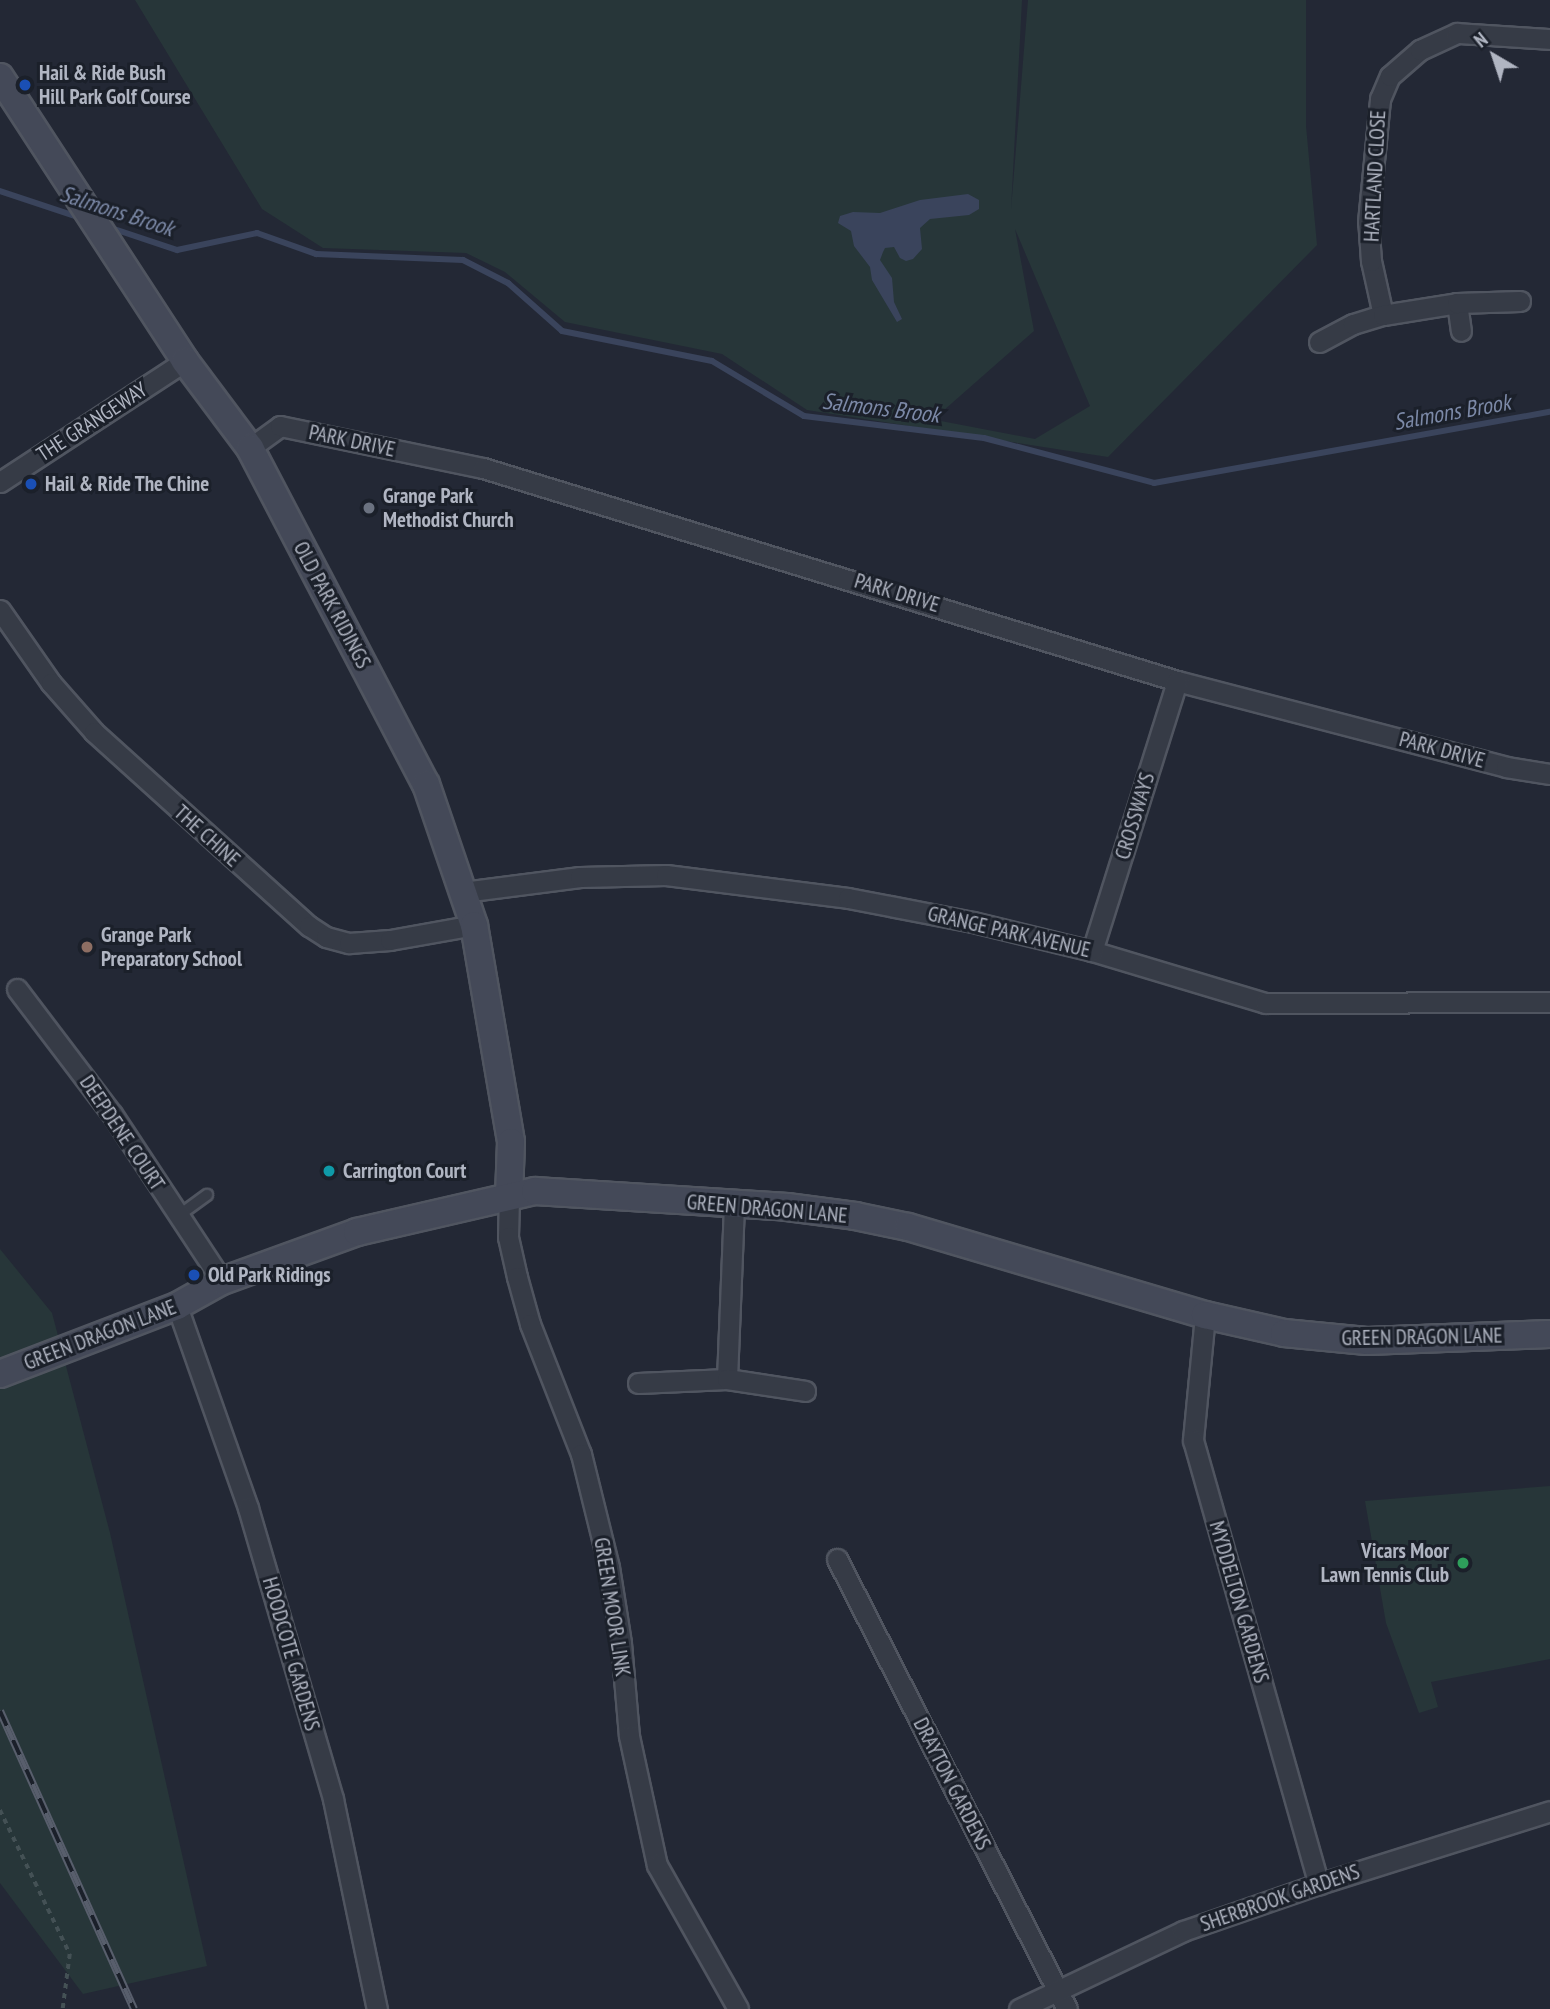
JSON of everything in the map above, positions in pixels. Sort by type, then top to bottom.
[{"type":"street","name":"HARTLAND CLOSE","points":[[1383,315],[1371,261],[1368,222],[1380,99],[1390,76],[1402,63],[1457,33],[1550,39]]},
{"type":"street","name":"OLD PARK RIDINGS","points":[[0,77],[185,361],[244,441],[426,785],[474,925],[510,1142],[509,1196]]},
{"type":"street","points":[[1319,342],[1353,324],[1383,315],[1457,303],[1520,301]]},
{"type":"street","points":[[1457,303],[1461,331]]},
{"type":"street","name":"THE GRANGEWAY","points":[[0,482],[185,361]]},
{"type":"street","name":"PARK DRIVE","points":[[244,441],[280,426],[483,468],[1177,681],[1506,767],[1550,774]]},
{"type":"street","name":"THE CHINE","points":[[0,610],[51,683],[94,732],[309,926],[326,937],[349,943],[390,940],[474,925]]},
{"type":"street","name":"CROSSWAYS","points":[[1092,951],[1177,681]]},
{"type":"street","name":"GRANGE PARK AVENUE","points":[[463,892],[580,877],[666,875],[848,898],[973,922],[1092,951],[1265,1003],[1550,1002]]},
{"type":"street","name":"DEEPDENE COURT","points":[[17,989],[112,1114],[222,1281]]},
{"type":"street","name":"GREEN DRAGON LANE","points":[[0,1374],[177,1306],[222,1281],[358,1232],[535,1191],[787,1207],[908,1227],[1205,1315],[1284,1333],[1367,1341],[1550,1334]]},
{"type":"street","name":"GREEN MOOR LINK","points":[[509,1196],[508,1237],[517,1277],[530,1324],[581,1454],[609,1567],[621,1643],[629,1736],[657,1865],[738,2009]]},
{"type":"street","points":[[727,1379],[734,1205]]},
{"type":"street","name":"HOODCOTE GARDENS","points":[[177,1306],[248,1508],[333,1799],[377,2009]]},
{"type":"street","name":"MYDDELTON GARDENS","points":[[1205,1315],[1193,1440],[1319,1884]]},
{"type":"street","points":[[638,1383],[727,1379],[805,1391]]},
{"type":"street","name":"DRAYTON GARDENS","points":[[837,1559],[1067,2009]]},
{"type":"street","name":"SHERBROOK GARDENS","points":[[1018,2009],[1183,1931],[1319,1884],[1550,1811]]},
{"type":"lane","points":[[178,1216],[207,1195]]},
{"type":"path","points":[[0,1810],[70,1954],[63,2009]]},
{"type":"shaded area","points":[[135,0],[1022,0],[1011,210],[1028,0],[1306,0],[1306,126],[1317,245],[1108,457],[807,410],[722,354],[565,322],[505,272],[466,253],[323,248],[262,209]],"holes":[[[1015,229],[1090,406],[1035,439],[920,417],[935,418],[1034,331]]]},
{"type":"shaded area","points":[[0,1249],[52,1313],[110,1533],[207,1966],[83,1994],[0,1883]]},
{"type":"shaded area","name":"Vicars Moor Lawn Tennis Club","points":[[1550,1486],[1550,1659],[1431,1682],[1438,1707],[1419,1713],[1386,1623],[1365,1501]]},
{"type":"water","points":[[968,194],[979,200],[979,209],[969,215],[930,219],[920,228],[922,249],[913,259],[906,261],[900,258],[894,247],[885,248],[880,260],[892,278],[894,302],[902,319],[897,322],[872,280],[870,267],[854,246],[851,231],[838,223],[840,216],[853,212],[880,213],[920,200]]},
{"type":"waterway","name":"Salmons Brook","points":[[0,191],[81,218]]},
{"type":"waterway","name":"Salmons Brook","points":[[108,227],[177,250],[257,233],[316,254],[463,260],[508,283],[562,331],[712,361],[804,416],[984,438],[1154,483],[1550,412]]},
{"type":"railway","points":[[0,1711],[134,2009]]},
{"type":"place","name":"Hail & Ride Bush Hill Park Golf Course","points":[[25,85]]},
{"type":"place","name":"Hail & Ride The Chine","points":[[31,484]]},
{"type":"place","name":"Grange Park Methodist Church","points":[[369,508]]},
{"type":"place","name":"Grange Park Preparatory School","points":[[87,947]]},
{"type":"place","name":"Carrington Court","points":[[329,1171]]},
{"type":"place","name":"Old Park Ridings","points":[[194,1275]]},
{"type":"place","name":"Vicars Moor Lawn Tennis Club","points":[[1463,1563]]}]
